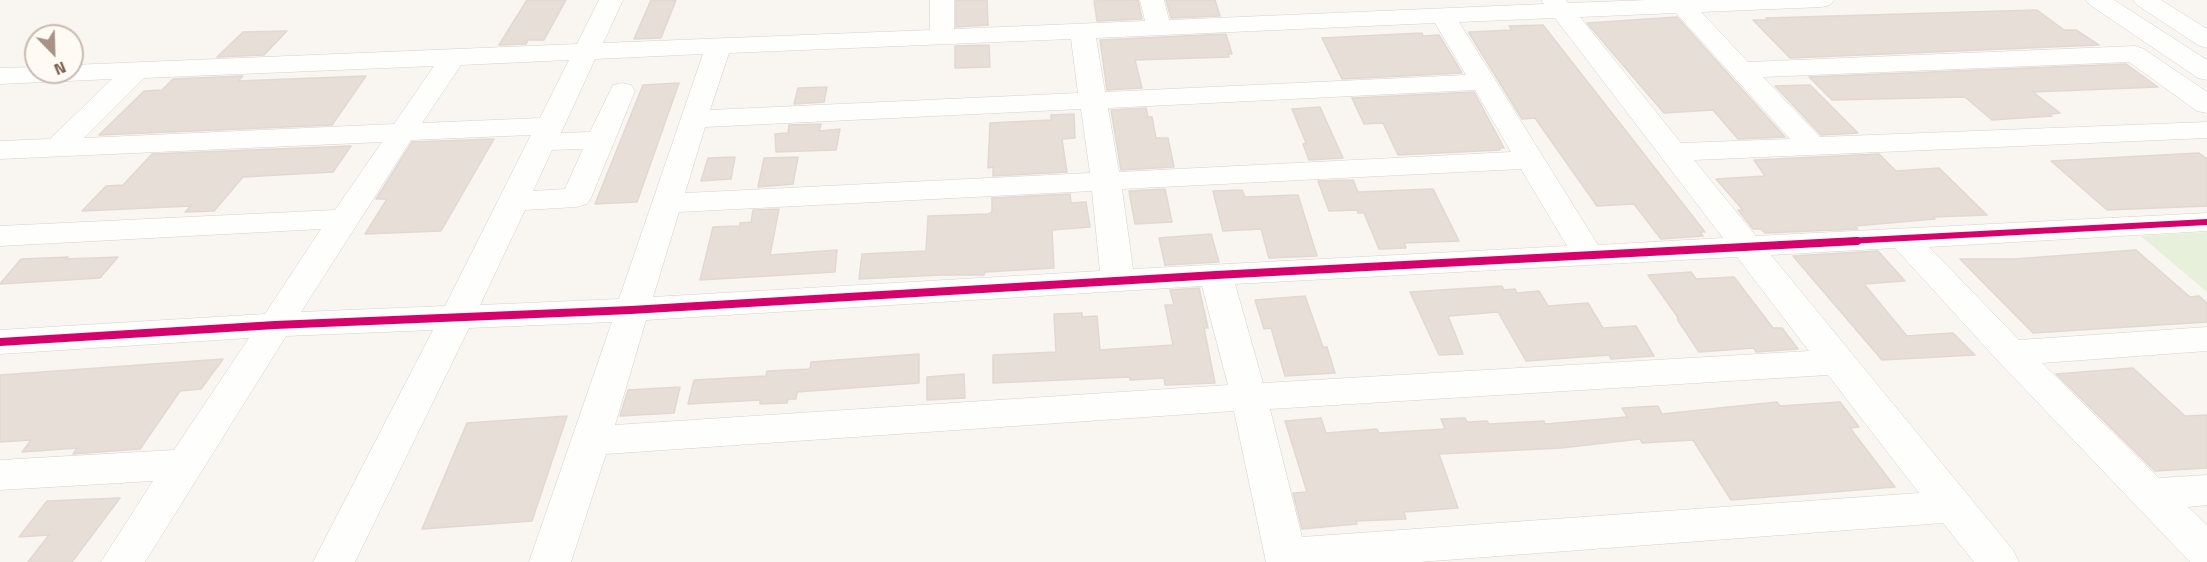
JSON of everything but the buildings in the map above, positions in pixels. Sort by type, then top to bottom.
[{"type":"street","points":[[334,562],[610,0]]},
{"type":"street","points":[[942,0],[942,36]]},
{"type":"street","points":[[1152,0],[1160,27]]},
{"type":"street","points":[[0,76],[1443,16],[1557,6],[1682,6],[1822,0]]},
{"type":"street","points":[[2098,0],[2207,72]]},
{"type":"street","points":[[2145,0],[2207,40]]},
{"type":"street","points":[[1557,6],[1837,362],[1998,562]]},
{"type":"street","points":[[1682,6],[1813,147]]},
{"type":"street","points":[[1443,16],[1588,255]]},
{"type":"street","points":[[1082,30],[1106,182],[1118,281]]},
{"type":"street","points":[[550,562],[591,441],[693,119],[719,46]]},
{"type":"street","points":[[1743,70],[2135,54],[2207,105]]},
{"type":"street","points":[[123,562],[344,219],[452,58]]},
{"type":"street","points":[[58,147],[136,70]]},
{"type":"street","points":[[693,119],[1484,82]]},
{"type":"street","points":[[512,201],[576,198],[622,90]]},
{"type":"street","points":[[0,150],[404,130],[545,134],[601,140]]},
{"type":"street","points":[[1674,152],[2207,130]]},
{"type":"street","points":[[667,203],[1529,160]]},
{"type":"street","points":[[0,236],[344,219]]},
{"type":"street","points":[[0,342],[275,325],[631,309],[2207,222]]},
{"type":"street","points":[[1904,238],[2011,353],[2207,552]]},
{"type":"street","points":[[1216,275],[1249,396],[1286,558],[1954,506]]},
{"type":"street","points":[[2011,353],[2207,339]]},
{"type":"street","points":[[591,441],[1249,396],[1837,362]]},
{"type":"street","points":[[0,475],[185,464]]},
{"type":"street","points":[[2151,494],[2207,490]]},
{"type":"green space","points":[[2207,232],[2207,292],[2141,236]]},
{"type":"cycle path","points":[[0,342],[275,325],[631,310],[1216,275],[2207,222]]}]
